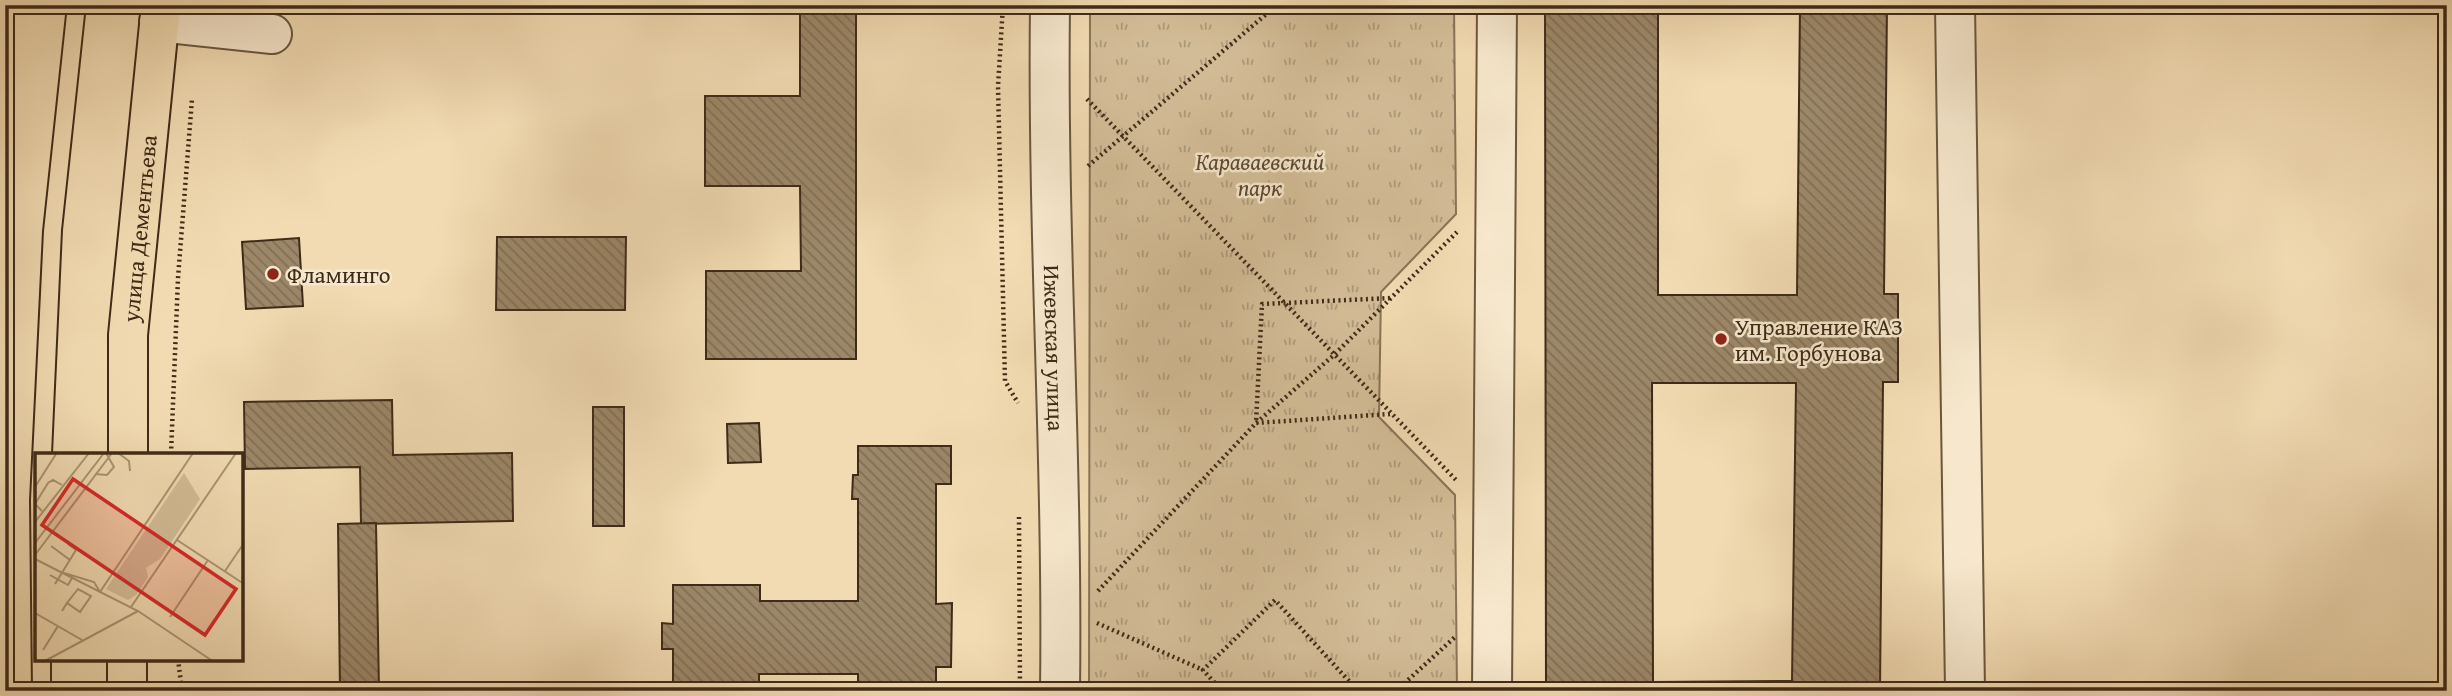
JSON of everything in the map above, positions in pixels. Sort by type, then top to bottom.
[{"type":"main road","name":"улица Дементьева","points":[[128,453],[128,335],[160,14]]},
{"type":"main road","points":[[127,661],[127,691]]},
{"type":"street","name":"Ижевская улица","points":[[1050,5],[1050,198],[1061,620],[1060,691]]},
{"type":"street","points":[[1492,691],[1497,5]]},
{"type":"street","points":[[1955,5],[1965,691]]},
{"type":"street","points":[[160,14],[272,34]]},
{"type":"path","points":[[1003,5],[998,86],[1005,381],[1019,405],[1019,414]]},
{"type":"path","points":[[1050,198],[1277,5]]},
{"type":"path","points":[[1049,60],[1462,486]]},
{"type":"path","points":[[171,453],[178,278],[192,92]]},
{"type":"path","points":[[1095,594],[1256,423],[1334,355],[1464,225]]},
{"type":"path","points":[[1256,423],[1262,304],[1391,298]]},
{"type":"path","points":[[1256,423],[1390,414]]},
{"type":"path","points":[[1019,505],[1020,691]]},
{"type":"path","points":[[1203,670],[1275,600],[1359,691]]},
{"type":"path","points":[[1088,619],[1203,670],[1222,691]]},
{"type":"path","points":[[1396,691],[1462,630]]},
{"type":"path","points":[[178,661],[182,691]]},
{"type":"green space","name":"Караваевский парк","points":[[1090,5],[1454,5],[1456,214],[1381,292],[1379,417],[1455,495],[1457,691],[1089,691]]},
{"type":"building","points":[[704,5],[856,5],[856,359],[706,359],[706,271],[801,271],[800,186],[705,186],[705,96],[800,96],[800,11],[704,12]]},
{"type":"building","name":"Управление КАЗ им. Горбунова","points":[[1545,5],[1658,5],[1658,295],[1797,295],[1800,5],[1887,5],[1884,294],[1898,294],[1898,382],[1883,382],[1880,691],[1546,691]],"holes":[[[1652,383],[1796,383],[1792,681],[1653,682]]]},
{"type":"building","points":[[497,237],[626,237],[625,310],[496,310]]},
{"type":"building","name":"Фламинго","points":[[299,238],[303,306],[246,309],[242,242]]},
{"type":"building","points":[[392,400],[393,455],[512,453],[513,521],[361,524],[360,467],[245,469],[244,402]]},
{"type":"building","points":[[593,407],[624,407],[624,526],[593,526]]},
{"type":"building","points":[[759,423],[761,462],[728,463],[727,424]]},
{"type":"building","points":[[858,446],[951,446],[951,484],[936,484],[936,604],[952,603],[951,667],[936,667],[936,691],[858,691],[858,674],[759,674],[759,690],[673,690],[673,649],[662,649],[662,623],[673,624],[673,585],[760,585],[760,601],[858,601],[858,499],[852,499],[853,475],[858,475]]},
{"type":"building","points":[[376,523],[379,691],[340,691],[338,524]]},
{"type":"tram line","points":[[32,691],[30,500],[43,231],[67,5]]},
{"type":"tram line","points":[[52,453],[62,230],[86,5]]},
{"type":"tram line","points":[[51,661],[51,691]]},
{"type":"place","name":"Фламинго","points":[[273,274]]},
{"type":"place","name":"Управление КАЗ им. Горбунова","points":[[1721,339]]}]
